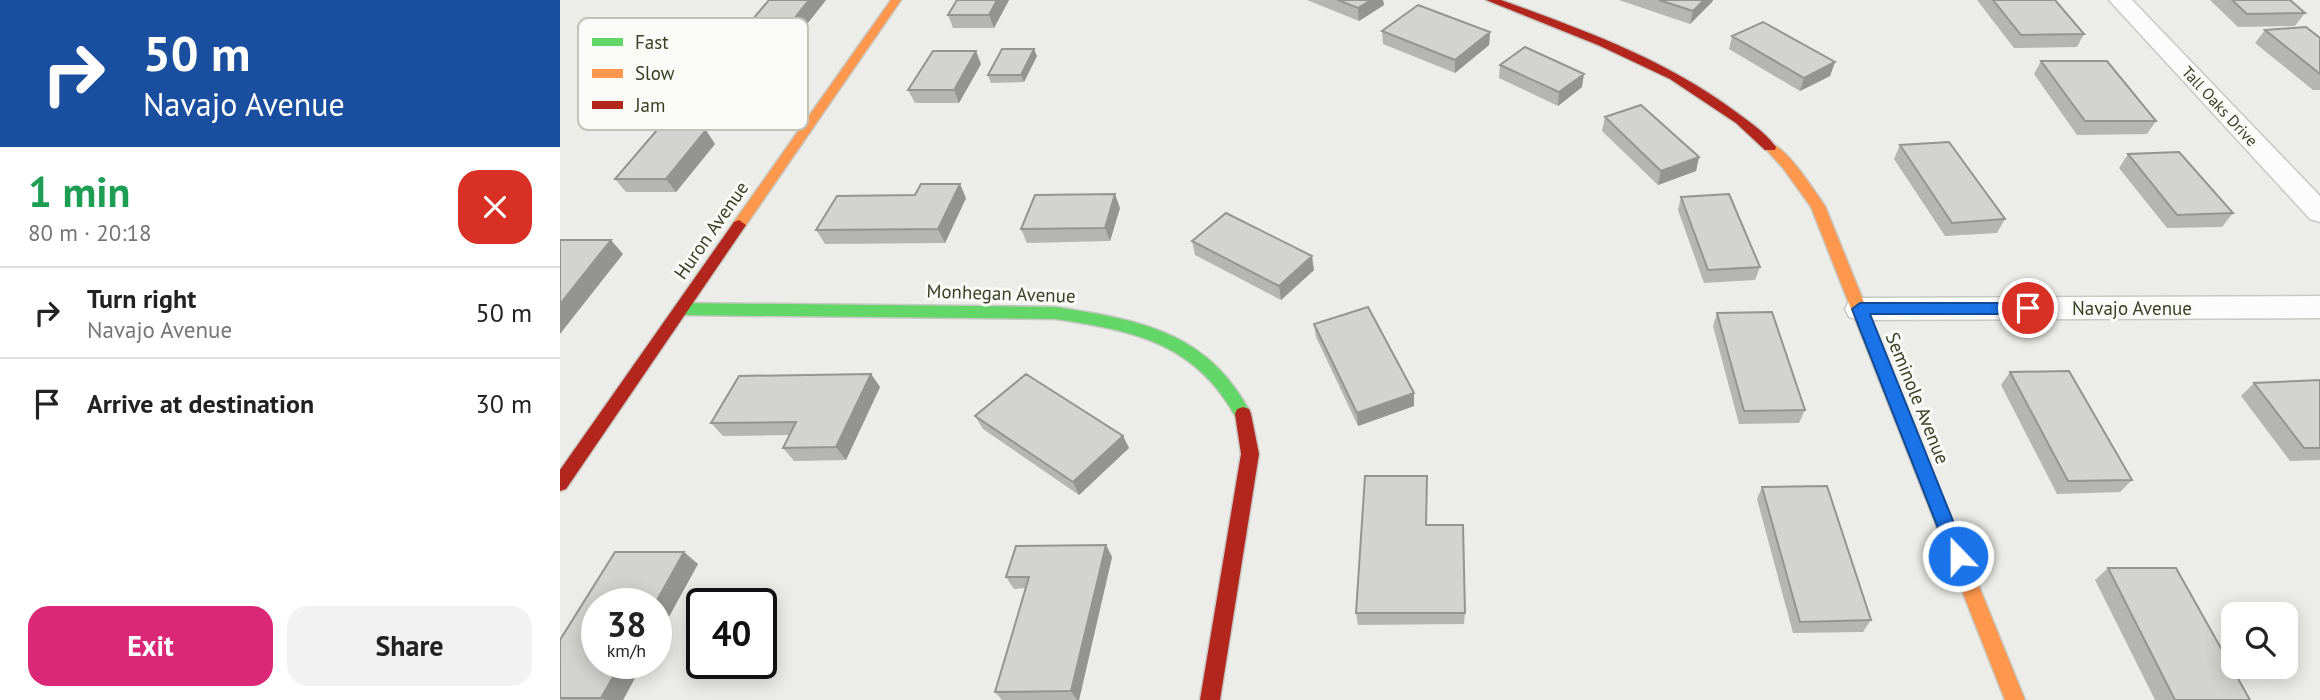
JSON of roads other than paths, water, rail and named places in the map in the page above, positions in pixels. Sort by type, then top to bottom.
[{"type":"street","name":"Huron Avenue","points":[[808,127],[896,0]]},
{"type":"street","name":"Seminole Avenue","points":[[1491,0],[1606,42],[1654,64],[1738,116],[1773,147],[1802,181],[1818,206],[2015,700]]},
{"type":"street","name":"Tall Oaks Drive","points":[[2120,0],[2320,213]]},
{"type":"street","name":"Huron Avenue","points":[[560,484],[806,130]]},
{"type":"street","name":"Navajo Avenue","points":[[1860,309],[2320,307]]},
{"type":"street","name":"Monhegan Avenue","points":[[682,309],[1056,313],[1103,319],[1146,331],[1184,348],[1215,371],[1230,390],[1246,420],[1250,454],[1210,700]]}]
